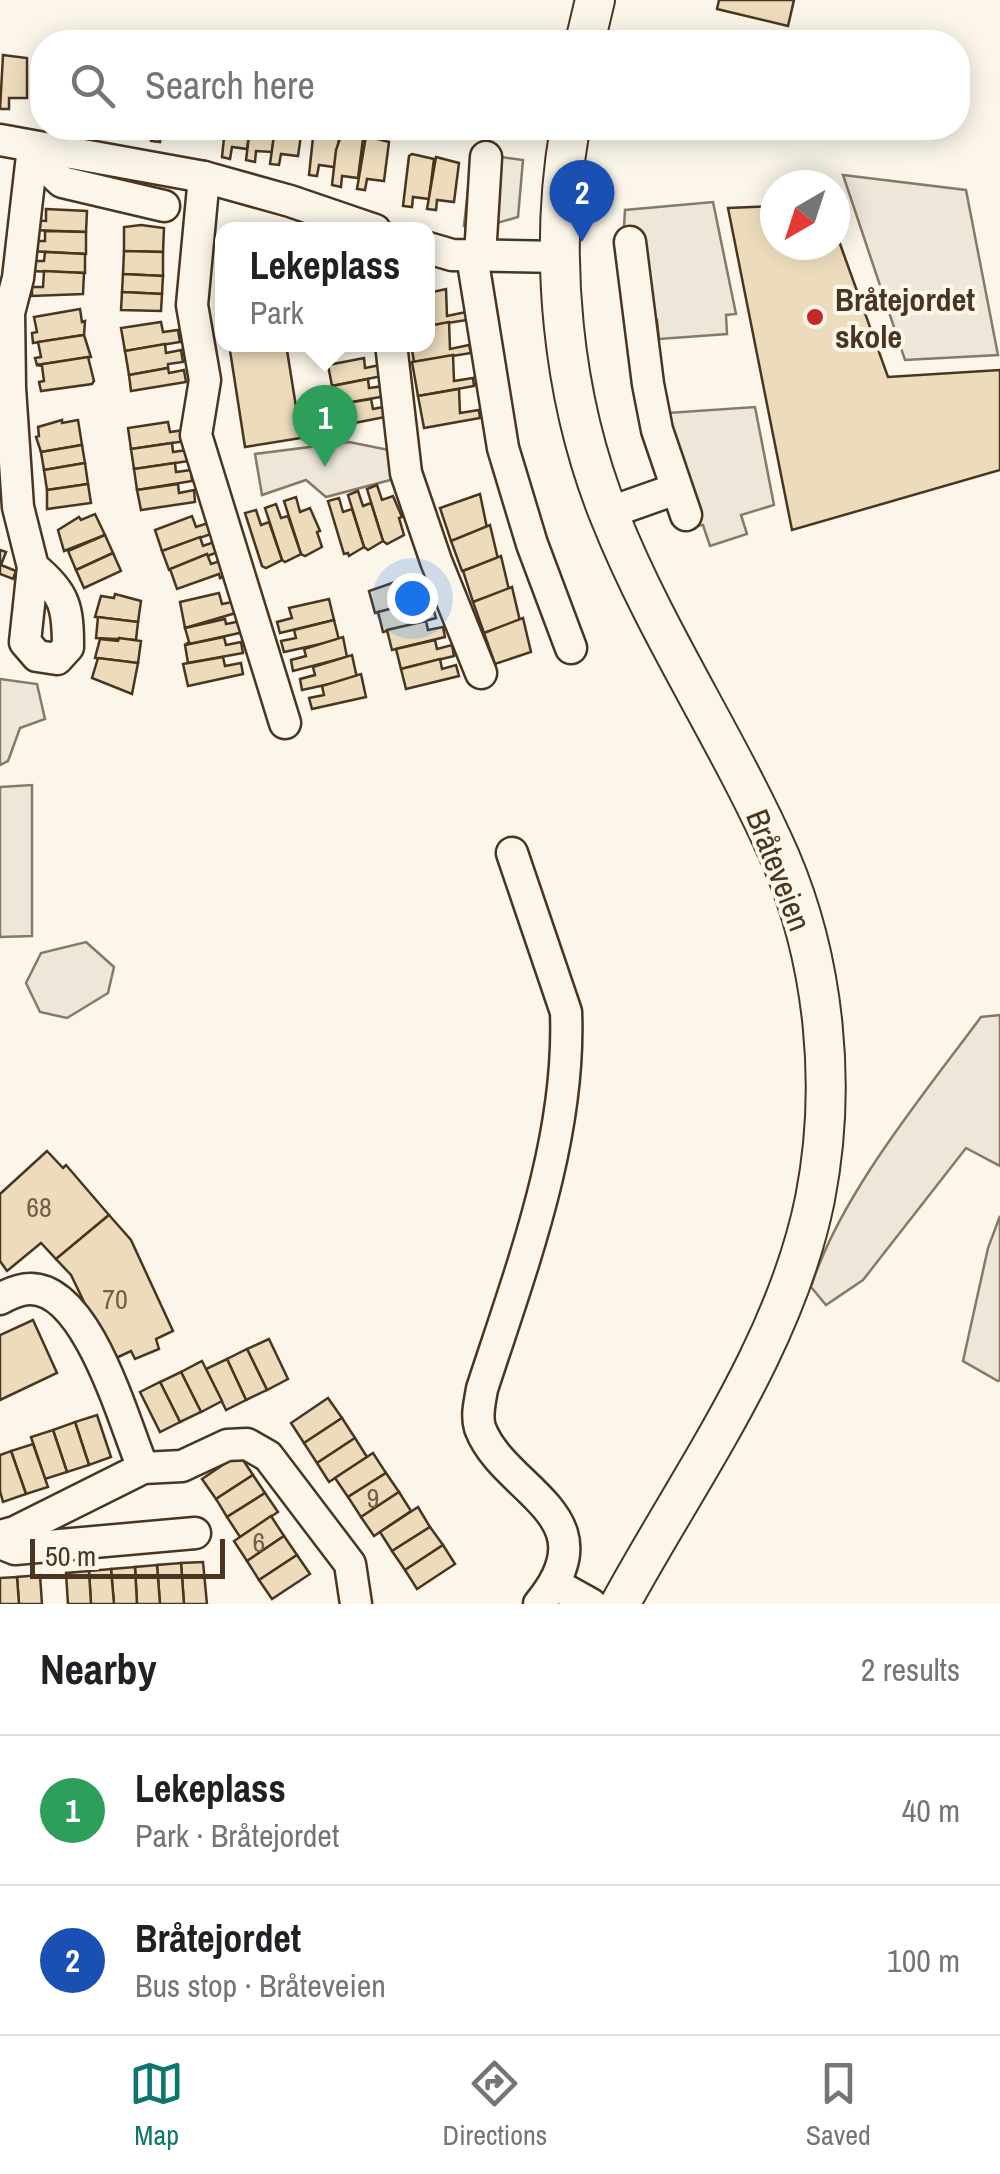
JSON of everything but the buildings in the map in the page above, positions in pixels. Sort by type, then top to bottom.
[{"type":"main road","points":[[588,30],[594,0]]},
{"type":"main road","name":"Bråteveien","points":[[569,140],[561,257],[564,312],[575,392],[592,465],[646,600],[770,835],[801,918],[822,1025],[825,1128],[815,1197],[800,1254],[762,1350],[620,1604]]},
{"type":"street","points":[[0,140],[204,178],[290,200],[353,222]]},
{"type":"street","points":[[40,148],[48,168],[62,182],[164,206]]},
{"type":"street","points":[[33,567],[18,507],[9,313],[18,278],[24,208],[40,148]]},
{"type":"street","points":[[486,158],[476,256],[503,448],[532,544],[572,648]]},
{"type":"street","points":[[204,178],[192,305],[205,380],[196,435],[285,723]]},
{"type":"street","points":[[608,513],[681,502],[648,384],[630,242]]},
{"type":"street","points":[[435,249],[476,256],[561,257]]},
{"type":"street","points":[[392,352],[406,472],[436,561],[481,672]]},
{"type":"street","points":[[512,853],[566,1012],[567,1040],[562,1100],[540,1199],[482,1389],[478,1416],[488,1443],[549,1509],[562,1533],[563,1551],[547,1594],[591,1604]]},
{"type":"street","points":[[0,1299],[30,1288],[48,1292],[69,1306],[114,1391],[143,1468]]},
{"type":"street","points":[[0,1540],[143,1468],[182,1466],[228,1445],[247,1444],[268,1456],[350,1564],[356,1604]]},
{"type":"street","points":[[0,1540],[16,1549],[195,1533]]},
{"type":"shaded area","points":[[472,153],[523,160],[518,217],[480,228],[464,226]]},
{"type":"shaded area","points":[[850,176],[966,190],[998,355],[905,360],[850,196]]},
{"type":"shaded area","points":[[713,202],[736,314],[726,315],[727,334],[659,339],[657,320],[647,321],[668,413],[755,407],[774,505],[741,515],[747,534],[710,546],[703,525],[684,527],[622,262],[625,210]]},
{"type":"shaded area","points":[[349,442],[389,450],[394,479],[326,497],[306,480],[262,495],[255,454]]},
{"type":"shaded area","points":[[0,679],[37,684],[45,719],[20,728],[8,761],[0,765]]},
{"type":"shaded area","points":[[32,785],[32,936],[0,937],[0,787]]},
{"type":"shaded area","points":[[86,942],[114,967],[108,993],[67,1018],[40,1012],[26,983],[41,953]]},
{"type":"shaded area","points":[[1000,1015],[1000,1166],[966,1148],[863,1280],[826,1305],[811,1287],[824,1252],[863,1181],[981,1017]]},
{"type":"shaded area","points":[[1000,1216],[998,1381],[963,1361],[988,1248]]},
{"type":"place","name":"Bråtejordet","points":[[582,242]]},
{"type":"place","name":"Bråtejordet skole","points":[[815,317]]},
{"type":"place","name":"Lekeplass","points":[[325,467]]}]
